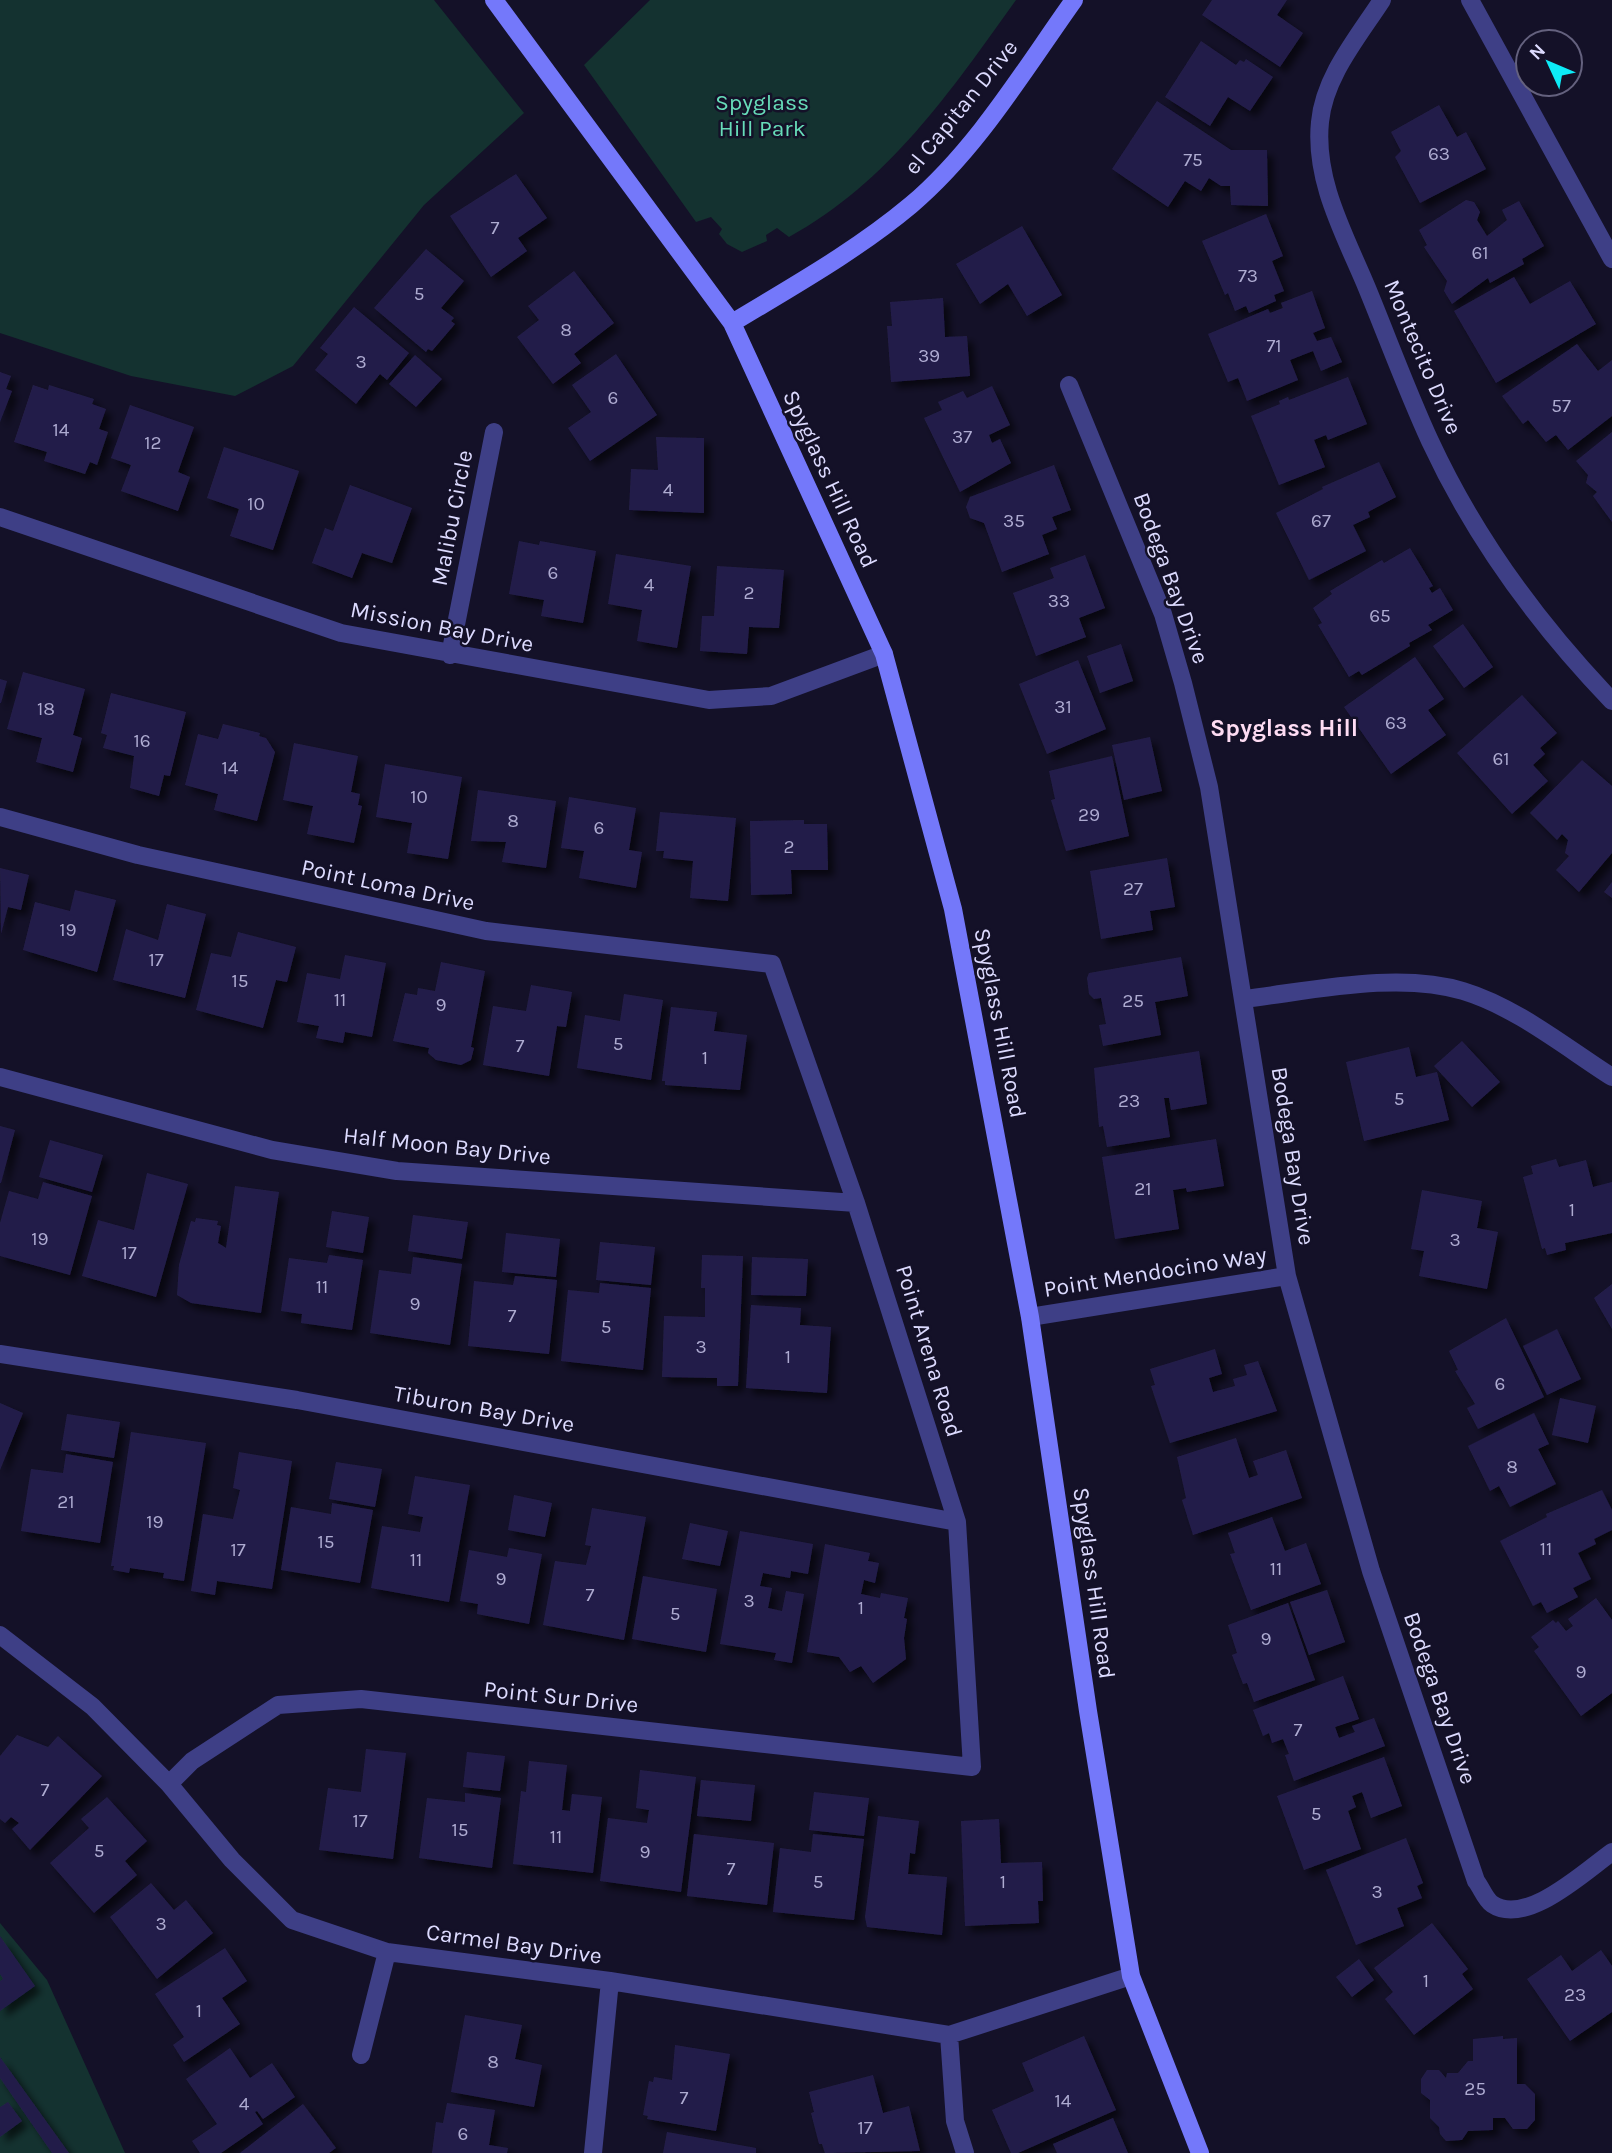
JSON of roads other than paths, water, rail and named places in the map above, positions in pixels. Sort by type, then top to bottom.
[{"type":"main road","name":"Spyglass Hill Road","points":[[494,0],[732,323],[884,654],[953,909],[1030,1317],[1086,1697],[1131,1976],[1200,2153]]},
{"type":"main road","name":"el Capitan Drive","points":[[732,323],[867,240],[913,204],[952,164],[987,121],[1074,0]]},
{"type":"street","name":"Montecito Drive","points":[[1382,0],[1328,89],[1320,120],[1319,144],[1327,191],[1450,482],[1525,600],[1612,701]]},
{"type":"street","points":[[1470,0],[1612,259]]},
{"type":"street","name":"Bodega Bay Drive","points":[[1069,385],[1163,614],[1183,683],[1209,787],[1287,1276],[1371,1571],[1476,1881],[1490,1903],[1515,1912],[1539,1904],[1612,1852]]},
{"type":"street","name":"Malibu Circle","points":[[450,655],[494,432]]},
{"type":"street","name":"Mission Bay Drive","points":[[0,517],[341,633],[450,655],[709,700],[771,696],[884,654]]},
{"type":"street","name":"Point Loma Drive","points":[[0,817],[138,855],[486,931],[772,964]]},
{"type":"street","name":"Point Arena Road","points":[[772,964],[856,1203],[957,1522],[972,1767]]},
{"type":"street","points":[[1244,999],[1405,982],[1445,986],[1502,1008],[1612,1077]]},
{"type":"street","name":"Half Moon Bay Drive","points":[[0,1077],[272,1150],[397,1171],[856,1203]]},
{"type":"street","name":"Point Mendocino Way","points":[[1030,1317],[1287,1276]]},
{"type":"street","name":"Tiburon Bay Drive","points":[[0,1353],[297,1400],[957,1522]]},
{"type":"street","name":"Carmel Bay Drive","points":[[0,1635],[92,1706],[169,1784],[232,1860],[292,1920],[387,1952],[610,1981],[949,2035],[1131,1976]]},
{"type":"street","name":"Point Sur Drive","points":[[169,1784],[192,1760],[278,1705],[361,1699],[972,1767]]},
{"type":"street","points":[[361,2055],[387,1952]]},
{"type":"street","points":[[593,2153],[610,1981]]},
{"type":"street","points":[[949,2035],[955,2121],[965,2153]]},
{"type":"district","name":"Spyglass Hill","points":[[1284,728]]},
{"type":"park label","name":"Spyglass Hill Park","points":[[762,115]]}]
